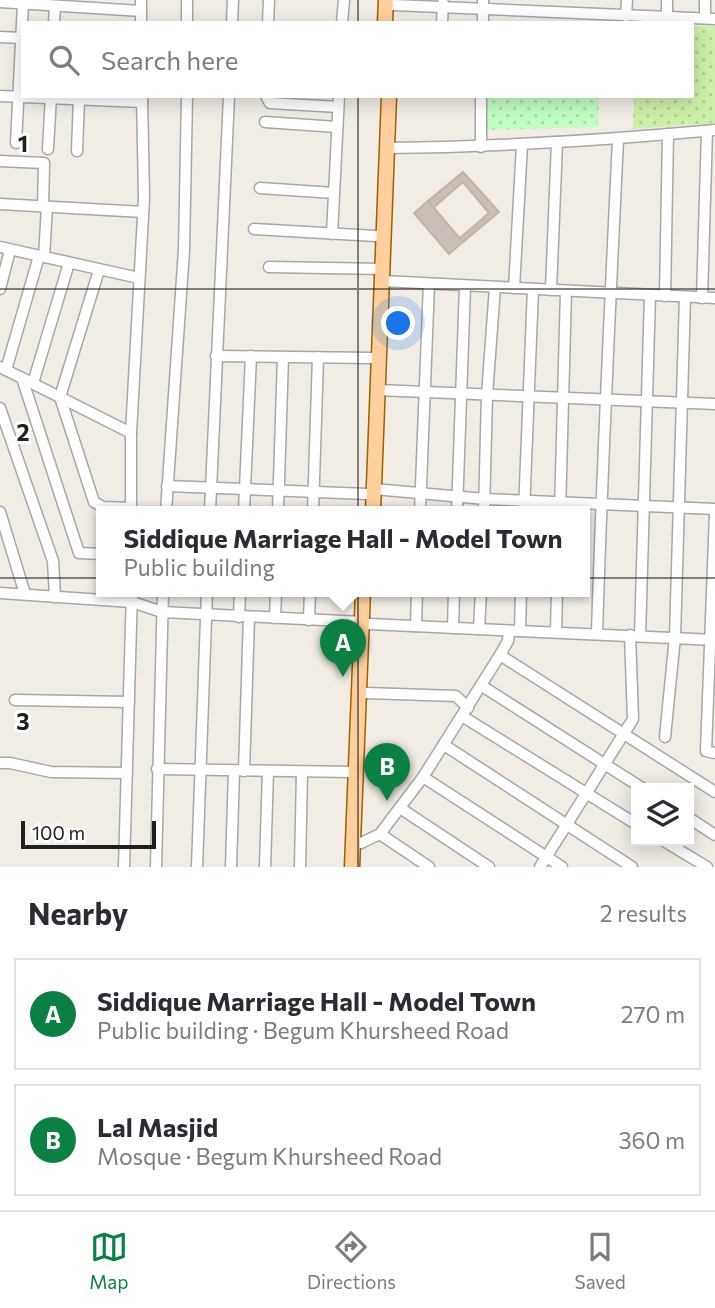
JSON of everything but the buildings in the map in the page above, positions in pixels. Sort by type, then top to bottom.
[{"type":"main road","points":[[386,21],[391,2]]},
{"type":"main road","points":[[391,2],[392,21]]},
{"type":"main road","points":[[372,440],[378,390],[380,273],[376,236],[382,98]]},
{"type":"main road","points":[[367,506],[372,440],[372,358],[380,273],[389,98]]},
{"type":"main road","points":[[370,492],[372,506]]},
{"type":"main road","points":[[359,867],[366,693],[363,597]]},
{"type":"main road","points":[[352,867],[354,772],[365,623],[370,597]]},
{"type":"street","points":[[187,0],[187,21]]},
{"type":"street","points":[[232,21],[233,0]]},
{"type":"street","points":[[268,21],[269,0]]},
{"type":"street","points":[[342,21],[344,0]]},
{"type":"street","points":[[557,12],[558,0]]},
{"type":"street","points":[[593,0],[593,14]]},
{"type":"street","points":[[626,16],[627,0]]},
{"type":"street","points":[[667,0],[667,17]]},
{"type":"street","points":[[391,2],[523,5],[557,12],[710,18],[705,0]]},
{"type":"street","points":[[0,2],[141,11]]},
{"type":"street","points":[[20,2],[21,21]]},
{"type":"street","points":[[442,21],[443,3]]},
{"type":"street","points":[[49,4],[53,21]]},
{"type":"street","points":[[0,37],[21,38]]},
{"type":"street","points":[[16,143],[21,53]]},
{"type":"street","points":[[0,96],[18,97]]},
{"type":"street","points":[[48,149],[51,98]]},
{"type":"street","points":[[65,98],[142,99],[143,212],[131,433],[131,506]]},
{"type":"street","points":[[166,506],[184,250],[187,98]]},
{"type":"street","points":[[209,506],[229,98]]},
{"type":"street","points":[[267,98],[270,103],[339,102],[332,234]]},
{"type":"street","points":[[481,98],[481,147]]},
{"type":"street","points":[[77,151],[79,99]]},
{"type":"street","points":[[265,122],[337,127]]},
{"type":"street","points":[[387,148],[481,147],[618,140],[711,131],[702,298]]},
{"type":"street","points":[[666,296],[668,134]]},
{"type":"street","points":[[597,633],[618,140]]},
{"type":"street","points":[[551,290],[557,143]]},
{"type":"street","points":[[514,288],[522,145]]},
{"type":"street","points":[[0,161],[44,163],[45,207],[42,257],[3,368],[131,433]]},
{"type":"street","points":[[260,188],[334,193]]},
{"type":"street","points":[[0,204],[143,212]]},
{"type":"street","points":[[254,229],[376,236]]},
{"type":"street","points":[[0,289],[5,249],[139,278]]},
{"type":"street","points":[[69,263],[27,381],[79,553],[96,554]]},
{"type":"street","points":[[270,267],[380,273],[429,284],[715,298]]},
{"type":"street","points":[[99,270],[60,397],[94,502],[101,506]]},
{"type":"street","points":[[420,506],[429,284]]},
{"type":"street","points":[[457,506],[465,286]]},
{"type":"street","points":[[484,505],[487,395],[495,287]]},
{"type":"street","points":[[524,506],[533,289]]},
{"type":"street","points":[[560,506],[566,291]]},
{"type":"street","points":[[543,862],[633,719],[635,635],[644,505],[650,295]]},
{"type":"street","points":[[666,737],[675,638],[685,297]]},
{"type":"street","points":[[216,356],[372,358]]},
{"type":"street","points":[[244,506],[251,356]]},
{"type":"street","points":[[278,506],[283,357]]},
{"type":"street","points":[[313,506],[318,357]]},
{"type":"street","points":[[378,390],[715,404]]},
{"type":"street","points":[[0,408],[53,561],[55,597]]},
{"type":"street","points":[[167,486],[421,493],[457,496],[484,505],[560,506],[601,503],[679,507],[715,512],[706,751],[715,753]]},
{"type":"street","points":[[0,512],[25,594]]},
{"type":"street","points":[[0,593],[55,597],[132,597],[162,611],[244,617],[712,640]]},
{"type":"street","points":[[124,867],[132,597]]},
{"type":"street","points":[[156,867],[163,597]]},
{"type":"street","points":[[197,867],[206,597]]},
{"type":"street","points":[[231,867],[239,771],[244,617],[241,597]]},
{"type":"street","points":[[275,618],[276,597]]},
{"type":"street","points":[[309,620],[310,597]]},
{"type":"street","points":[[416,626],[417,597]]},
{"type":"street","points":[[453,628],[454,597]]},
{"type":"street","points":[[479,629],[481,597]]},
{"type":"street","points":[[360,843],[380,835],[444,745],[514,631],[520,597]]},
{"type":"street","points":[[556,632],[557,597]]},
{"type":"street","points":[[500,655],[715,792]]},
{"type":"street","points":[[482,686],[634,783]]},
{"type":"street","points":[[366,693],[456,696],[465,712],[631,821]]},
{"type":"street","points":[[15,700],[129,702]]},
{"type":"street","points":[[444,745],[632,867]]},
{"type":"street","points":[[0,763],[51,772],[127,772]]},
{"type":"street","points":[[158,769],[354,772]]},
{"type":"street","points":[[265,867],[268,771]]},
{"type":"street","points":[[300,867],[303,772]]},
{"type":"street","points":[[423,776],[543,862],[562,867]]},
{"type":"street","points":[[400,808],[489,867]]},
{"type":"street","points":[[694,821],[715,835]]},
{"type":"street","points":[[380,835],[429,867]]},
{"type":"street","points":[[672,846],[707,867]]},
{"type":"green space","points":[[694,26],[715,26],[715,123],[633,129],[634,98],[694,98]]},
{"type":"green space","points":[[487,98],[599,98],[598,127],[486,130]]},
{"type":"place","name":"Siddique Marriage Hall - Model Town","points":[[343,677]]},
{"type":"place","name":"Lal Masjid","points":[[387,801]]}]
